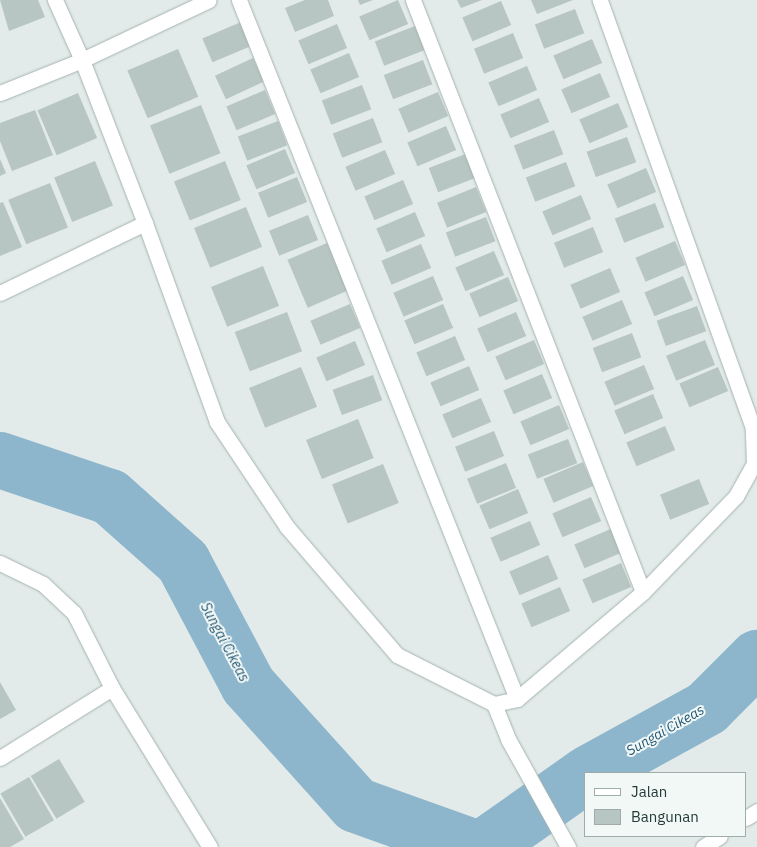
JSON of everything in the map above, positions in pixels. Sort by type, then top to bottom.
[{"type":"street","points":[[55,0],[82,60],[145,223],[217,422],[286,528],[397,655],[494,704],[517,699],[643,592],[736,496],[754,464],[753,428],[600,0]]},
{"type":"street","points":[[0,93],[82,60],[209,0]]},
{"type":"street","points":[[239,0],[517,699]]},
{"type":"street","points":[[413,0],[643,592]]},
{"type":"street","points":[[0,293],[145,223]]},
{"type":"street","points":[[0,563],[43,584],[74,613],[112,688],[209,847]]},
{"type":"street","points":[[0,758],[112,688]]},
{"type":"street","points":[[494,704],[508,739],[566,844]]},
{"type":"street","points":[[703,847],[718,837]]},
{"type":"building","points":[[0,0],[38,0],[45,17],[9,31]]},
{"type":"building","points":[[305,0],[328,0],[334,16],[295,32],[285,8]]},
{"type":"building","points":[[358,0],[373,0],[360,5]]},
{"type":"building","points":[[398,0],[408,24],[369,40],[359,16]]},
{"type":"building","points":[[457,0],[482,0],[461,8]]},
{"type":"building","points":[[531,0],[573,0],[537,14]]},
{"type":"building","points":[[501,1],[511,25],[472,41],[462,17]]},
{"type":"building","points":[[575,9],[584,33],[544,49],[535,24]]},
{"type":"building","points":[[241,22],[251,46],[212,62],[202,38]]},
{"type":"building","points":[[337,24],[347,48],[308,64],[298,40]]},
{"type":"building","points":[[415,26],[424,50],[384,66],[375,41]]},
{"type":"building","points":[[513,33],[523,58],[484,74],[474,49]]},
{"type":"building","points":[[592,39],[602,63],[563,79],[553,55]]},
{"type":"building","points":[[178,49],[198,97],[148,118],[127,70]]},
{"type":"building","points":[[349,53],[359,77],[320,93],[310,69]]},
{"type":"building","points":[[253,58],[264,82],[226,99],[215,76]]},
{"type":"building","points":[[423,60],[432,84],[393,99],[384,75]]},
{"type":"building","points":[[527,66],[537,90],[498,106],[488,82]]},
{"type":"building","points":[[600,73],[610,97],[571,113],[561,89]]},
{"type":"building","points":[[362,85],[371,109],[331,125],[322,100]]},
{"type":"building","points":[[265,90],[275,114],[236,130],[226,106]]},
{"type":"building","points":[[438,92],[448,116],[409,133],[398,109]]},
{"type":"building","points":[[78,93],[97,138],[57,155],[37,110]]},
{"type":"building","points":[[539,98],[549,122],[510,138],[500,114]]},
{"type":"building","points":[[618,103],[628,127],[589,143],[579,119]]},
{"type":"building","points":[[201,105],[220,153],[169,174],[150,126]]},
{"type":"building","points":[[35,110],[53,155],[12,171],[0,141],[0,123]]},
{"type":"building","points":[[373,118],[382,142],[342,158],[333,133]]},
{"type":"building","points":[[278,121],[287,145],[247,161],[238,136]]},
{"type":"building","points":[[446,126],[456,150],[417,166],[407,142]]},
{"type":"building","points":[[554,130],[563,154],[523,170],[514,145]]},
{"type":"building","points":[[627,137],[636,162],[596,177],[587,152]]},
{"type":"building","points":[[285,149],[295,173],[256,189],[246,165]]},
{"type":"building","points":[[385,150],[395,174],[356,191],[345,167]]},
{"type":"building","points":[[468,153],[477,177],[438,192],[429,168]]},
{"type":"building","points":[[0,159],[6,173],[0,176]]},
{"type":"building","points":[[95,161],[113,206],[72,222],[54,177]]},
{"type":"building","points":[[225,161],[241,200],[190,221],[174,182]]},
{"type":"building","points":[[566,162],[575,186],[535,202],[526,177]]},
{"type":"building","points":[[646,168],[656,192],[617,208],[607,184]]},
{"type":"building","points":[[297,177],[307,202],[268,218],[258,193]]},
{"type":"building","points":[[403,180],[413,204],[374,220],[364,196]]},
{"type":"building","points":[[50,183],[68,228],[26,244],[8,200]]},
{"type":"building","points":[[476,187],[486,212],[447,228],[437,203]]},
{"type":"building","points":[[581,195],[591,219],[552,235],[542,211]]},
{"type":"building","points":[[3,202],[22,247],[0,256],[0,203]]},
{"type":"building","points":[[655,203],[664,227],[624,243],[615,218]]},
{"type":"building","points":[[246,207],[262,247],[210,268],[194,228]]},
{"type":"building","points":[[415,212],[425,236],[386,252],[376,228]]},
{"type":"building","points":[[308,215],[318,240],[279,256],[269,231]]},
{"type":"building","points":[[486,217],[495,241],[455,257],[446,232]]},
{"type":"building","points":[[593,227],[603,252],[564,268],[554,243]]},
{"type":"building","points":[[675,241],[685,265],[646,282],[635,258]]},
{"type":"building","points":[[327,243],[347,291],[308,308],[287,260]]},
{"type":"building","points":[[421,244],[431,268],[392,285],[381,261]]},
{"type":"building","points":[[494,251],[504,275],[465,291],[455,267]]},
{"type":"building","points":[[263,266],[279,306],[227,327],[211,287]]},
{"type":"building","points":[[610,268],[620,292],[581,309],[570,285]]},
{"type":"building","points":[[433,276],[443,300],[404,317],[393,293]]},
{"type":"building","points":[[683,276],[693,300],[654,316],[644,292]]},
{"type":"building","points":[[508,277],[518,301],[479,317],[469,293]]},
{"type":"building","points":[[622,300],[632,324],[593,341],[582,317]]},
{"type":"building","points":[[350,304],[360,328],[321,345],[310,321]]},
{"type":"building","points":[[443,304],[453,328],[414,344],[404,320]]},
{"type":"building","points":[[697,306],[706,331],[666,346],[657,321]]},
{"type":"building","points":[[287,312],[302,351],[250,371],[235,332]]},
{"type":"building","points":[[516,312],[526,336],[487,352],[477,328]]},
{"type":"building","points":[[632,333],[641,357],[602,372],[593,348]]},
{"type":"building","points":[[455,336],[465,360],[426,376],[416,352]]},
{"type":"building","points":[[534,340],[544,364],[505,380],[495,356]]},
{"type":"building","points":[[705,340],[715,365],[676,381],[666,356]]},
{"type":"building","points":[[355,341],[365,365],[326,381],[316,357]]},
{"type":"building","points":[[644,365],[654,389],[615,406],[604,382]]},
{"type":"building","points":[[469,366],[479,390],[440,406],[430,382]]},
{"type":"building","points":[[301,367],[317,407],[265,428],[249,388]]},
{"type":"building","points":[[718,367],[728,391],[689,407],[679,383]]},
{"type":"building","points":[[542,374],[552,398],[513,414],[503,390]]},
{"type":"building","points":[[373,375],[382,400],[342,415],[333,390]]},
{"type":"building","points":[[653,394],[663,418],[624,434],[614,410]]},
{"type":"building","points":[[481,398],[491,422],[452,438],[442,414]]},
{"type":"building","points":[[559,405],[569,429],[530,445],[520,421]]},
{"type":"building","points":[[358,419],[374,458],[322,479],[306,440]]},
{"type":"building","points":[[665,426],[675,450],[636,466],[626,442]]},
{"type":"building","points":[[494,431],[504,456],[465,472],[455,447]]},
{"type":"building","points":[[568,439],[577,463],[537,479],[528,454]]},
{"type":"building","points":[[583,462],[593,486],[554,503],[543,479]]},
{"type":"building","points":[[506,463],[516,488],[477,504],[467,479]]},
{"type":"building","points":[[383,464],[399,503],[348,524],[332,485]]},
{"type":"building","points":[[699,479],[709,504],[670,520],[660,495]]},
{"type":"building","points":[[518,489],[528,513],[489,529],[479,505]]},
{"type":"building","points":[[591,497],[601,521],[562,537],[552,513]]},
{"type":"building","points":[[530,521],[540,545],[501,562],[490,538]]},
{"type":"building","points":[[613,528],[623,552],[584,568],[574,544]]},
{"type":"building","points":[[548,555],[558,579],[519,595],[509,571]]},
{"type":"building","points":[[621,563],[631,587],[592,603],[582,579]]},
{"type":"building","points":[[560,587],[570,611],[531,627],[521,603]]},
{"type":"building","points":[[0,682],[16,710],[0,719]]},
{"type":"building","points":[[59,759],[85,802],[56,819],[31,776]]},
{"type":"building","points":[[29,777],[54,820],[25,837],[0,794]]},
{"type":"building","points":[[0,798],[24,839],[10,847],[0,847]]},
{"type":"waterway","name":"Sungai Cikeas","points":[[0,460],[110,497],[183,562],[248,685],[356,805],[473,847]]},
{"type":"waterway","name":"Sungai Cikeas","points":[[591,772],[707,708],[757,658]]},
{"type":"waterway","name":"Sungai Cikeas","points":[[484,847],[584,776]]}]
